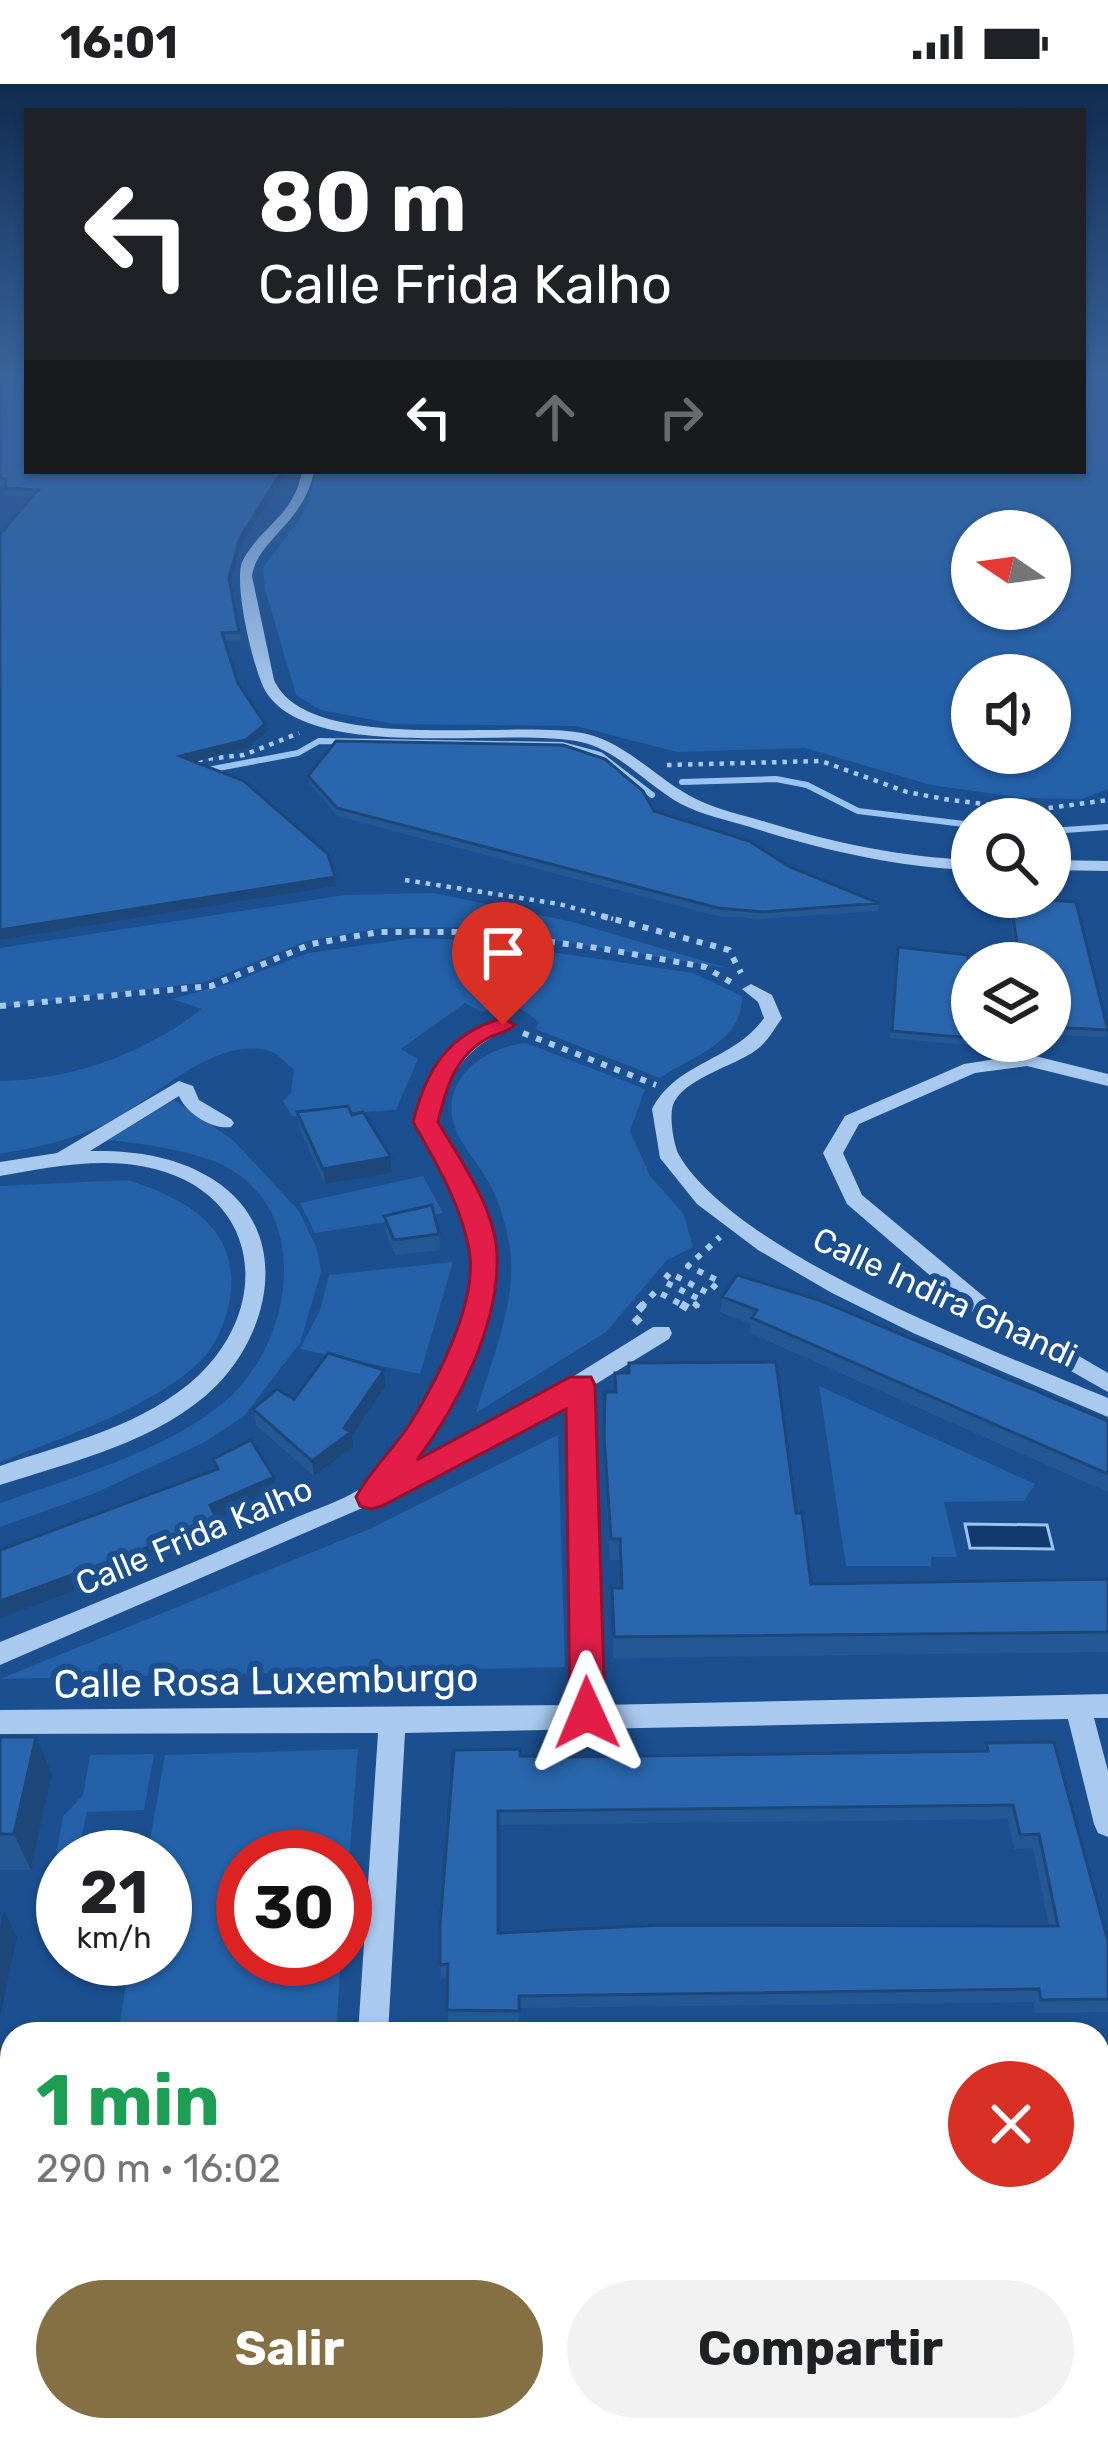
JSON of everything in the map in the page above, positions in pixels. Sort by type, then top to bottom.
[{"type":"street","points":[[303,486],[282,528],[251,556],[246,573],[261,661],[274,695],[291,711],[317,721],[398,734],[571,736],[610,747],[683,801],[853,854],[951,864]]},
{"type":"street","points":[[1071,865],[1108,866]]},
{"type":"street","points":[[671,1091],[753,1045],[772,1018],[766,999],[752,989]]},
{"type":"street","points":[[371,1497],[419,1434],[448,1383],[477,1307],[484,1253],[464,1190],[426,1122],[436,1080],[455,1054],[479,1034],[503,1025]]},
{"type":"street","points":[[1108,1080],[1027,1060],[971,1068],[852,1120],[833,1153],[854,1199],[992,1316],[1108,1384]]},
{"type":"street","points":[[64,1158],[179,1087],[191,1102],[224,1123]]},
{"type":"street","name":"Calle Indira Ghandi","points":[[671,1091],[661,1112],[659,1141],[683,1181],[785,1260],[837,1289],[1108,1407]]},
{"type":"street","points":[[0,1169],[64,1158],[125,1159],[170,1167],[214,1187],[244,1219],[259,1257],[257,1300],[238,1344],[206,1382],[155,1415],[0,1476]]},
{"type":"street","name":"Calle Frida Kalho","points":[[0,1654],[371,1497],[539,1411],[661,1333]]},
{"type":"street","points":[[580,1385],[587,1713]]},
{"type":"street","name":"Calle Rosa Luxemburgo","points":[[0,1722],[392,1721],[587,1713],[1108,1706]]},
{"type":"street","points":[[1078,1707],[1108,1824]]},
{"type":"street","points":[[374,2022],[392,1721]]},
{"type":"path","points":[[199,760],[244,755],[286,742],[317,721]]},
{"type":"path","points":[[640,766],[821,760],[907,792],[950,800],[1034,810],[1108,800]]},
{"type":"path","points":[[405,880],[559,904],[729,950],[752,989]]},
{"type":"path","points":[[0,1006],[211,986],[311,944],[379,932],[474,932],[605,950],[705,967],[752,989]]},
{"type":"path","points":[[503,1025],[671,1091]]},
{"type":"path","points":[[656,1292],[692,1310],[701,1300],[663,1280],[670,1273],[708,1293],[719,1281],[688,1266],[736,1223]]},
{"type":"shaded area","points":[[312,486],[1108,486],[1108,789],[1082,799],[1023,798],[931,785],[805,748],[677,752],[576,726],[394,724],[320,710],[296,695],[263,568],[303,514]]},
{"type":"shaded area","points":[[433,893],[573,922],[727,968],[471,927],[382,928],[307,941],[206,982],[0,1007],[0,948],[345,895]]},
{"type":"shaded area","points":[[415,938],[472,940],[693,973],[742,996],[740,1012],[714,1046],[660,1078],[535,1029],[539,1022],[519,1009],[498,1006],[482,1012],[465,1003],[401,1049],[418,1059],[396,1110],[292,1116],[283,1101],[291,1093],[294,1070],[272,1052],[252,1048],[210,1059],[87,1132],[0,1154],[0,1081],[54,1076],[107,1061],[157,1039],[202,1009],[172,999],[231,983],[308,953]]},
{"type":"shaded area","points":[[526,1043],[645,1089],[630,1131],[650,1176],[683,1213],[693,1247],[667,1260],[606,1332],[476,1413],[506,1311],[510,1249],[498,1203],[459,1136],[452,1105],[461,1077],[471,1066],[497,1050]]},
{"type":"shaded area","points":[[174,1100],[233,1140],[299,1211],[317,1249],[321,1272],[300,1343],[244,1416],[205,1442],[93,1494],[0,1527],[0,1503],[122,1460],[209,1414],[232,1395],[270,1339],[284,1271],[280,1238],[268,1207],[247,1181],[216,1162],[177,1150],[108,1140]]},
{"type":"shaded area","points":[[423,1176],[443,1213],[315,1233],[300,1203]]},
{"type":"shaded area","points":[[128,1180],[186,1206],[215,1231],[225,1248],[231,1290],[219,1334],[204,1357],[163,1390],[0,1462],[0,1186]]},
{"type":"shaded area","points":[[453,1262],[420,1374],[300,1349],[320,1310],[329,1275]]},
{"type":"shaded area","points":[[819,1386],[1035,1484],[1024,1501],[944,1502],[957,1557],[931,1557],[931,1566],[846,1566]]},
{"type":"shaded area","points":[[558,1435],[565,1667],[0,1679],[372,1528]]},
{"type":"shaded area","points":[[965,1524],[1047,1525],[1053,1549],[970,1548]]},
{"type":"shaded area","points":[[358,1749],[352,1830],[216,1830],[216,1986],[339,1986],[337,2022],[120,2022],[126,1986],[192,1986],[192,1830],[152,1830],[165,1755]]},
{"type":"shaded area","points":[[154,1754],[144,1810],[87,1812],[83,1830],[61,1830],[63,1817],[83,1795],[90,1755]]},
{"type":"building","points":[[273,486],[240,538],[229,578],[239,632],[222,633],[238,683],[265,724],[246,740],[180,756],[244,781],[328,854],[335,877],[0,930],[0,534],[38,490],[5,488]]},
{"type":"building","points":[[336,741],[563,745],[605,759],[643,791],[654,811],[749,841],[790,867],[879,903],[763,912],[718,908],[337,808],[308,776]]},
{"type":"building","points":[[1071,902],[1076,902],[1108,1030],[1071,1028],[1071,942],[1017,942],[1013,918],[1071,918]]},
{"type":"building","points":[[898,947],[951,953],[951,1036],[892,1031]]},
{"type":"building","points":[[348,1106],[352,1115],[363,1112],[391,1157],[323,1169],[297,1112]]},
{"type":"building","points":[[432,1205],[439,1234],[394,1240],[384,1216]]},
{"type":"building","points":[[737,1275],[819,1300],[1108,1421],[1108,1474],[752,1318],[757,1310],[722,1297]]},
{"type":"building","points":[[328,1353],[384,1370],[344,1428],[351,1432],[312,1461],[253,1409],[277,1389],[294,1399]]},
{"type":"building","points":[[776,1362],[796,1513],[802,1513],[811,1584],[1108,1579],[1108,1632],[614,1637],[612,1588],[622,1588],[620,1539],[611,1539],[604,1436],[605,1392],[616,1392],[615,1373],[629,1373],[629,1363]]},
{"type":"building","points":[[251,1440],[274,1477],[210,1505],[217,1520],[0,1601],[0,1550],[218,1469],[213,1459]]},
{"type":"building","points":[[0,1737],[36,1737],[14,1834],[0,1834]]},
{"type":"building","points":[[1054,1742],[1108,1941],[1108,1999],[1041,2000],[1039,1989],[519,1996],[519,2011],[447,2010],[448,1964],[440,1965],[440,1925],[454,1750],[520,1749],[520,1756],[564,1757],[988,1751],[986,1743]],"holes":[[[1013,1805],[1020,1835],[1039,1834],[1058,1926],[661,1925],[498,1933],[498,1811]]]},
{"type":"waterway","points":[[202,771],[298,753],[319,741],[562,745],[600,755],[652,795]]},
{"type":"waterway","points":[[682,782],[776,779],[807,785],[858,811],[951,822]]},
{"type":"waterway","points":[[1071,830],[1108,827]]},
{"type":"route","points":[[503,1025],[479,1034],[455,1054],[436,1080],[426,1122],[464,1190],[484,1253],[477,1307],[457,1366],[419,1434],[371,1497],[580,1385],[587,1713]]}]
